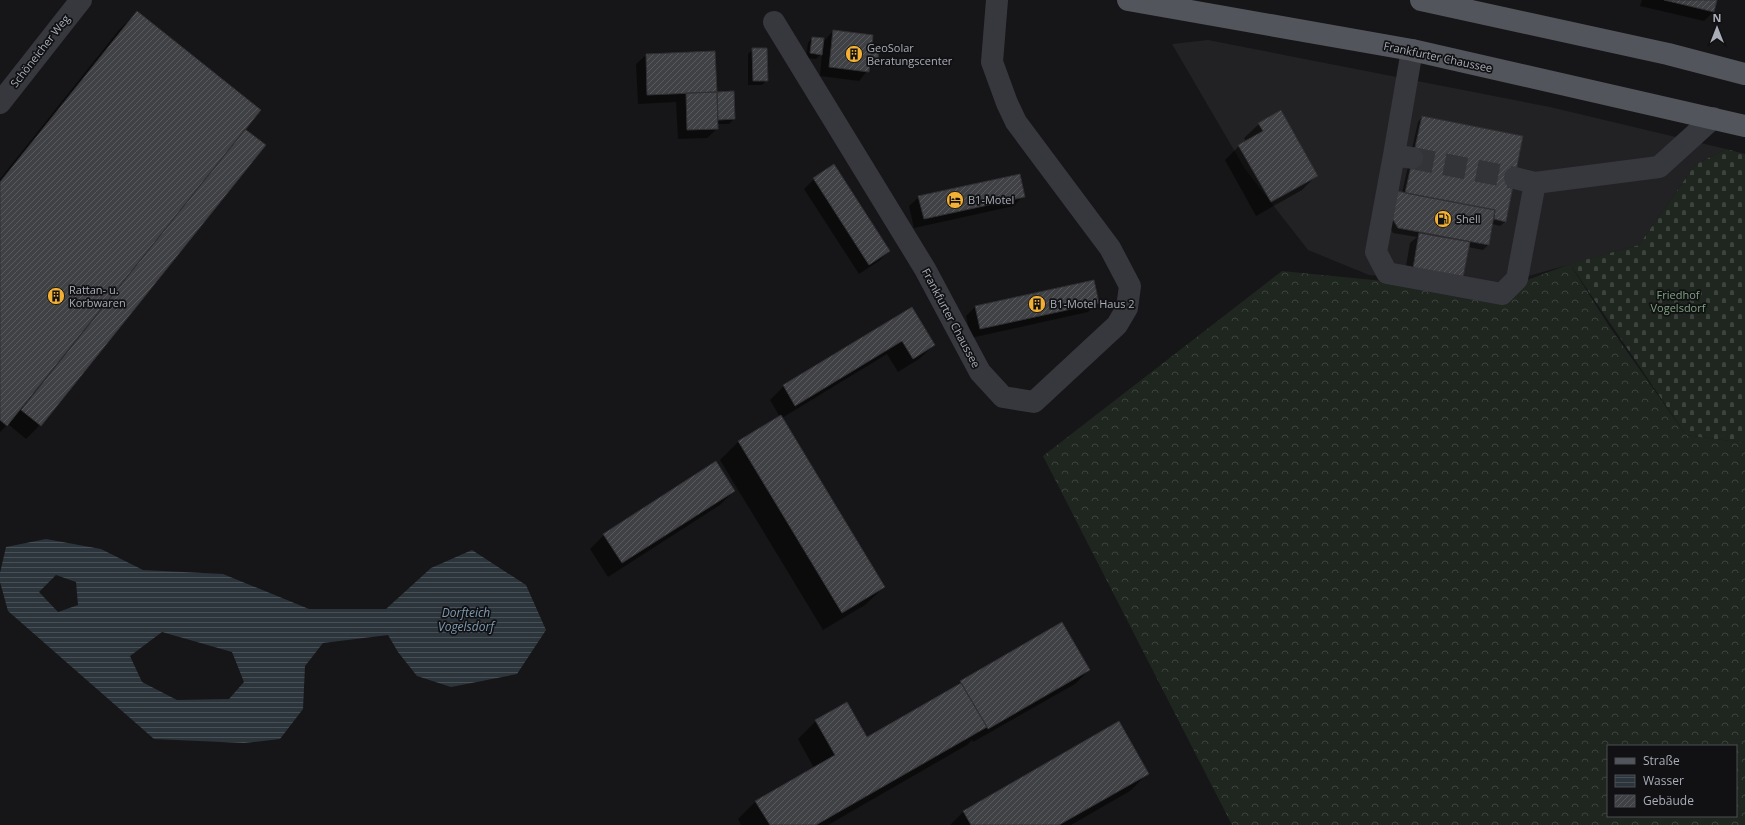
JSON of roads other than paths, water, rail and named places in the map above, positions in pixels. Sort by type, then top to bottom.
[{"type":"main road","name":"Frankfurter Chaussee","points":[[1128,0],[1412,50],[1745,126]]},
{"type":"main road","points":[[1421,0],[1668,54],[1745,74]]},
{"type":"street","name":"Schöneicher Weg","points":[[0,103],[81,0]]},
{"type":"street","name":"Frankfurter Chaussee","points":[[774,22],[925,269],[980,372],[1003,397],[1034,402],[1118,325],[1127,308],[1130,286],[1110,248],[1016,122],[1007,103],[992,62],[997,0]]},
{"type":"street","points":[[1412,50],[1403,156],[1376,252],[1386,273],[1502,294],[1517,279],[1525,180],[1659,167],[1713,118]]},
{"type":"water","name":"Dorfteich Vogelsdorf","points":[[46,539],[101,549],[143,570],[223,574],[309,609],[386,609],[431,568],[472,550],[526,585],[546,630],[517,674],[451,687],[417,676],[398,652],[388,635],[323,643],[305,666],[303,709],[280,739],[244,743],[154,739],[8,611],[0,582],[0,573],[6,547]],"holes":[[[56,575],[76,582],[78,605],[58,612],[39,592]],[[162,632],[232,652],[244,682],[229,699],[177,700],[142,682],[130,656]]]},
{"type":"tunnel","points":[[1412,158],[1515,178]]},
{"type":"place","name":"GeoSolar Beratungscenter","points":[[854,54]]},
{"type":"place","name":"B1-Motel","points":[[955,200]]},
{"type":"place","name":"Shell","points":[[1443,219]]},
{"type":"place","name":"Rattan- u. Korbwaren","points":[[56,296]]},
{"type":"place","name":"B1-Motel Haus 2","points":[[1037,304]]},
{"type":"park label","name":"Friedhof Vogelsdorf","points":[[1678,301]]}]
